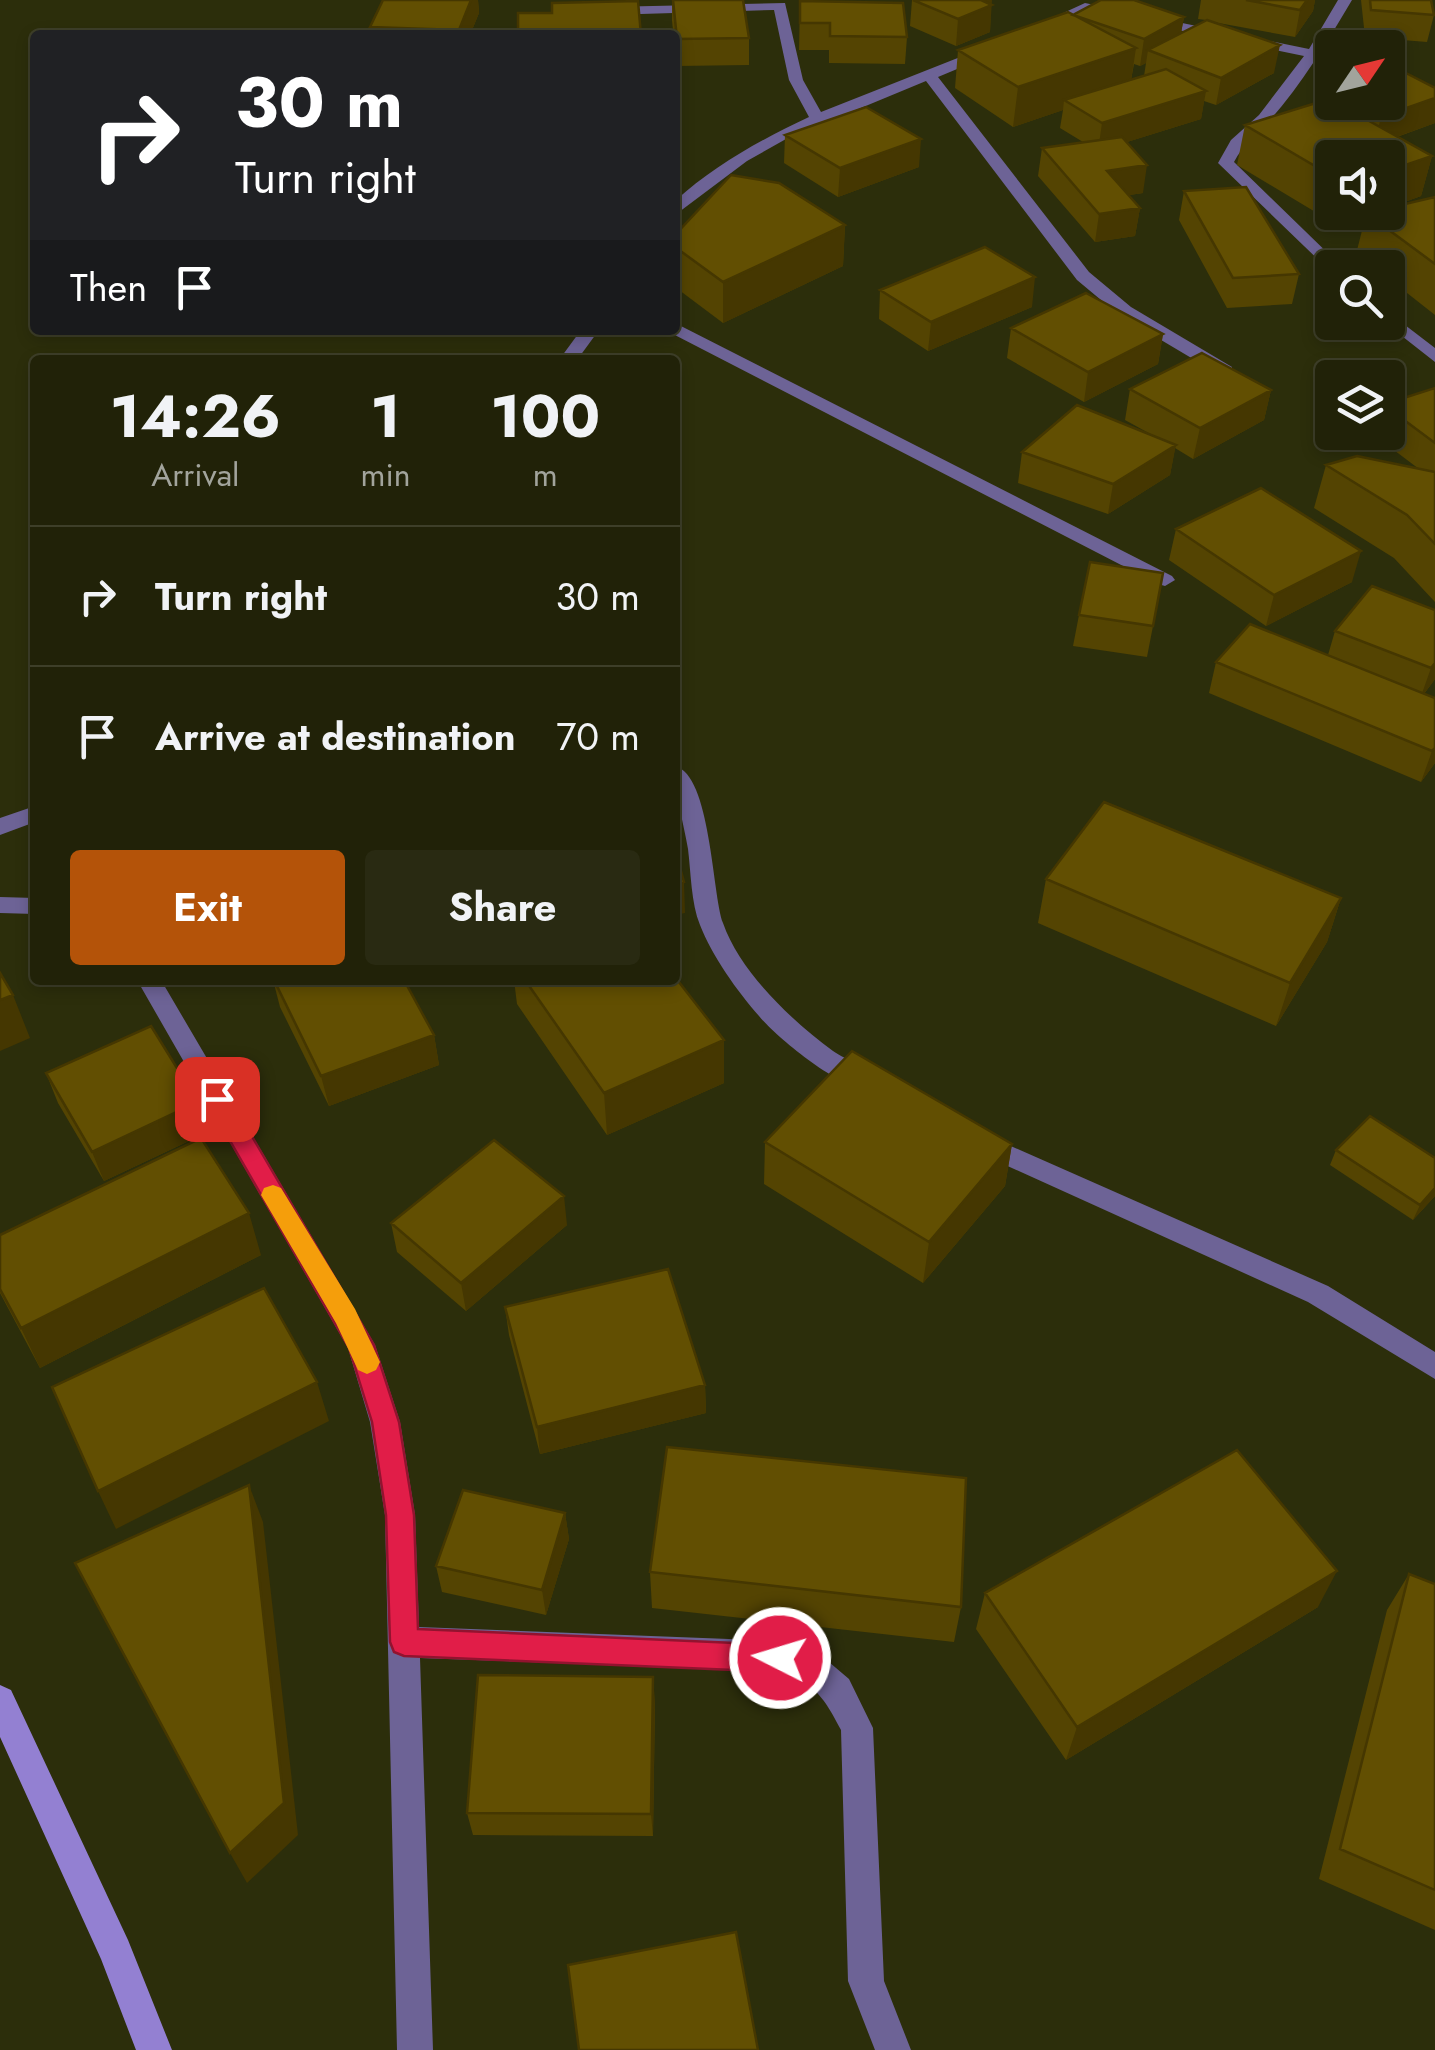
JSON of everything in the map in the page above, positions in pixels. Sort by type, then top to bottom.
[{"type":"main road","points":[[0,1700],[116,1952],[154,2050]]},
{"type":"street","points":[[1315,250],[1226,163],[1236,143],[1264,118],[1314,54],[1345,0]]},
{"type":"street","points":[[597,12],[779,3],[796,80],[818,122]]},
{"type":"street","points":[[1028,33],[1088,4],[1314,54]]},
{"type":"street","points":[[680,205],[700,184],[742,155],[1001,46]]},
{"type":"street","points":[[930,75],[1083,276],[1125,311],[1242,380]]},
{"type":"street","points":[[680,331],[1165,580]]},
{"type":"street","points":[[1405,331],[1435,357]]},
{"type":"street","points":[[680,785],[694,822],[711,924],[736,966],[770,1012],[826,1059],[880,1089]]},
{"type":"street","points":[[0,827],[30,816]]},
{"type":"street","points":[[0,904],[30,906]]},
{"type":"street","points":[[152,985],[362,1345],[386,1422],[400,1515],[415,2050]]},
{"type":"street","points":[[959,1132],[1318,1294],[1435,1367]]},
{"type":"street","points":[[404,1642],[755,1655],[805,1662],[838,1690],[856,1728],[862,1788],[866,1981],[893,2050]]},
{"type":"building","points":[[383,0],[471,0],[459,30],[370,27]]},
{"type":"building","points":[[673,0],[743,0],[749,38],[680,39],[680,30],[676,30]]},
{"type":"building","points":[[913,0],[981,0],[992,5],[958,19]]},
{"type":"building","points":[[1101,0],[1134,0],[1184,17],[1144,39],[1073,15]]},
{"type":"building","points":[[1246,0],[1307,0],[1300,10]]},
{"type":"building","points":[[1370,0],[1431,0],[1434,15],[1371,10]]},
{"type":"building","points":[[638,1],[641,30],[518,30],[518,13],[552,13],[552,3]]},
{"type":"building","points":[[800,1],[903,3],[907,37],[830,36],[830,23],[800,23]]},
{"type":"building","points":[[1068,12],[1136,48],[1018,87],[958,50]]},
{"type":"building","points":[[1207,20],[1280,45],[1221,78],[1148,50]]},
{"type":"building","points":[[1166,69],[1206,91],[1102,123],[1064,100]]},
{"type":"building","points":[[1405,73],[1435,88],[1435,98],[1405,109]]},
{"type":"building","points":[[1315,103],[1315,120],[1367,120],[1403,140],[1315,140],[1315,166],[1245,125]]},
{"type":"building","points":[[866,107],[921,139],[840,168],[785,135]]},
{"type":"building","points":[[1122,137],[1147,165],[1107,171],[1140,208],[1099,214],[1042,148]]},
{"type":"building","points":[[1405,141],[1432,156],[1405,165]]},
{"type":"building","points":[[731,175],[779,183],[845,225],[723,282],[680,251],[680,230]]},
{"type":"building","points":[[1246,187],[1299,274],[1233,278],[1184,191]]},
{"type":"building","points":[[1435,197],[1435,264],[1389,230],[1405,230],[1405,204]]},
{"type":"building","points":[[985,247],[1035,277],[931,322],[880,290]]},
{"type":"building","points":[[1086,293],[1163,334],[1088,372],[1011,328]]},
{"type":"building","points":[[1202,353],[1271,390],[1200,428],[1130,389]]},
{"type":"building","points":[[1435,388],[1435,443],[1405,421],[1405,398]]},
{"type":"building","points":[[1077,405],[1176,445],[1113,484],[1022,452]]},
{"type":"building","points":[[1357,456],[1435,472],[1435,544],[1407,515],[1326,465]]},
{"type":"building","points":[[1261,488],[1361,551],[1274,595],[1176,529]]},
{"type":"building","points":[[1090,562],[1163,573],[1153,626],[1079,615]]},
{"type":"building","points":[[1372,586],[1435,610],[1435,663],[1431,668],[1335,631]]},
{"type":"building","points":[[1250,624],[1435,698],[1435,748],[1432,751],[1216,662]]},
{"type":"building","points":[[1104,802],[1341,898],[1290,983],[1046,879]]},
{"type":"building","points":[[0,973],[13,995],[0,1000]]},
{"type":"building","points":[[680,983],[724,1040],[604,1093],[528,985]]},
{"type":"building","points":[[276,985],[407,985],[434,1035],[321,1076]]},
{"type":"building","points":[[151,1026],[198,1102],[92,1152],[46,1073]]},
{"type":"building","points":[[852,1051],[1012,1144],[929,1242],[765,1142]]},
{"type":"building","points":[[1370,1116],[1435,1158],[1435,1188],[1420,1205],[1336,1150]]},
{"type":"building","points":[[201,1138],[249,1213],[21,1328],[0,1289],[0,1235]]},
{"type":"building","points":[[494,1140],[564,1196],[461,1283],[391,1223]]},
{"type":"building","points":[[668,1269],[705,1385],[537,1427],[505,1307]]},
{"type":"building","points":[[264,1288],[317,1382],[98,1491],[52,1387]]},
{"type":"building","points":[[667,1447],[966,1478],[961,1607],[650,1572]]},
{"type":"building","points":[[1237,1450],[1337,1571],[1077,1727],[985,1593]]},
{"type":"building","points":[[249,1485],[284,1803],[230,1853],[75,1563]]},
{"type":"building","points":[[463,1490],[565,1513],[542,1590],[436,1566]]},
{"type":"building","points":[[1409,1574],[1435,1584],[1435,1890],[1340,1849]]},
{"type":"building","points":[[478,1675],[653,1677],[651,1814],[467,1813]]},
{"type":"building","points":[[736,1932],[758,2050],[579,2050],[568,1965]]},
{"type":"slow traffic","points":[[273,1195],[362,1345],[367,1362]]},
{"type":"route","points":[[217,1099],[362,1345],[386,1422],[400,1515],[404,1642],[780,1658]]}]
